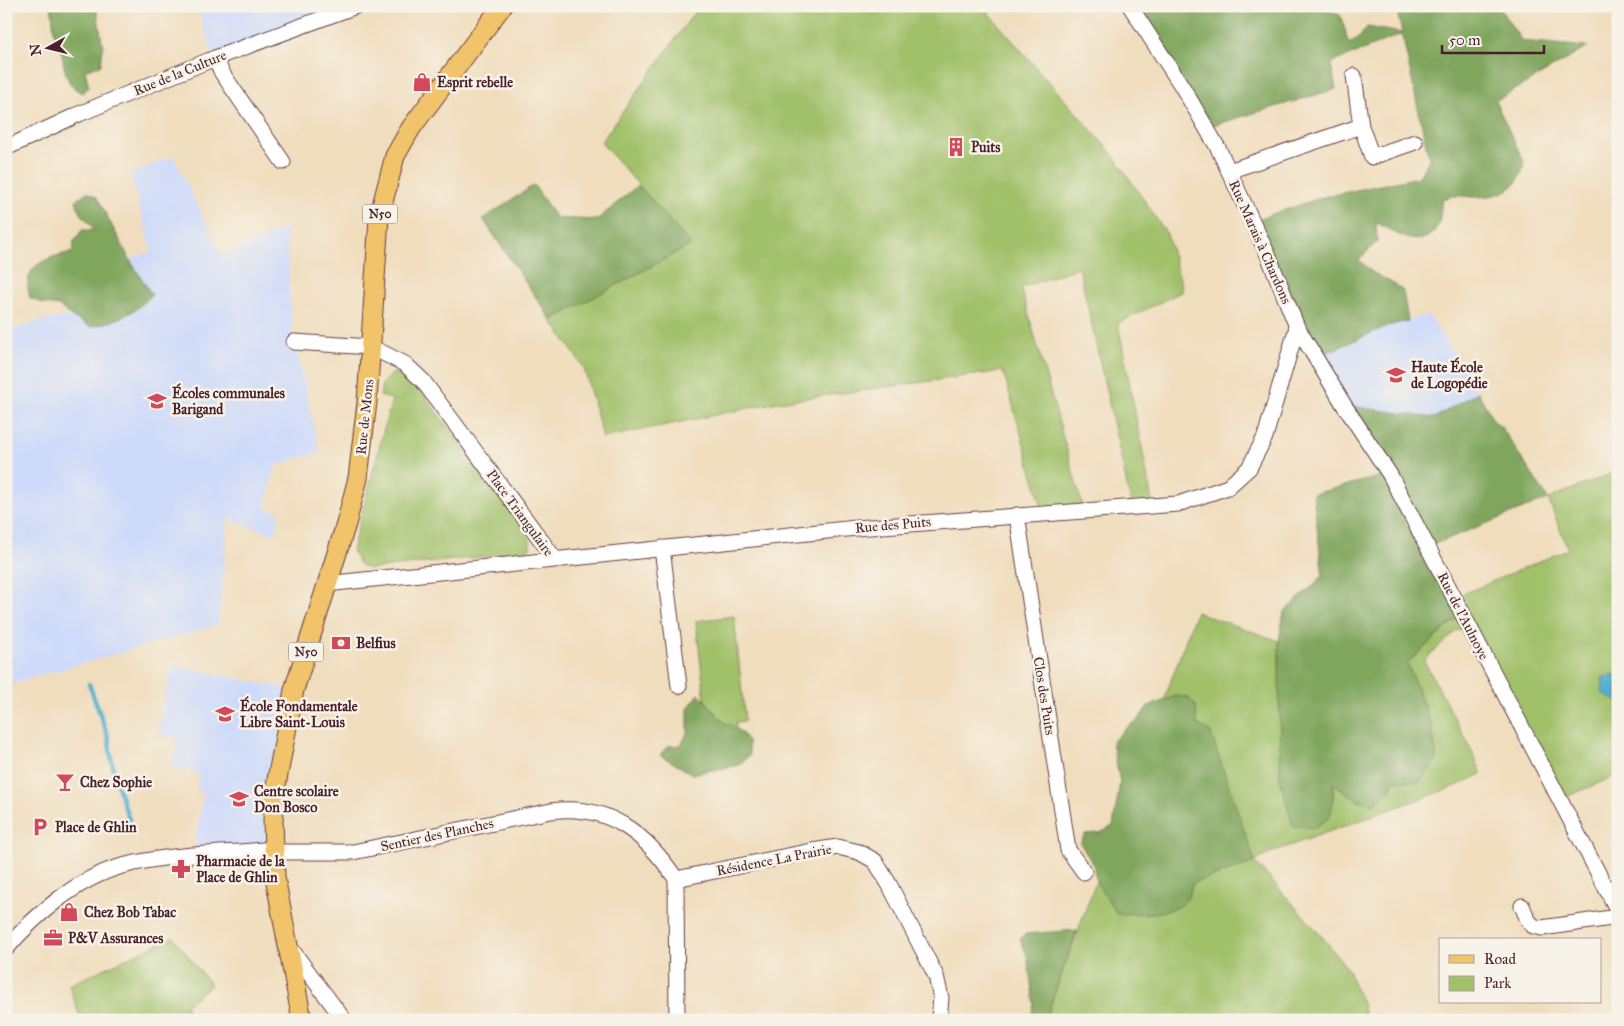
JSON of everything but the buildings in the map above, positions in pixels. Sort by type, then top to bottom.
[{"type":"main road","name":"Rue de Mons","points":[[273,852],[276,785],[294,690],[346,524],[358,478],[367,402],[379,217],[395,156],[411,128],[502,6]]},
{"type":"main road","name":"N50","points":[[273,852],[278,900],[302,1020]]},
{"type":"street","name":"Rue de la Culture","points":[[6,148],[79,114],[215,58],[356,6]]},
{"type":"street","name":"Rue Marais à Chardons","points":[[1130,6],[1207,127],[1268,256],[1297,327]]},
{"type":"street","points":[[215,58],[222,73],[283,162]]},
{"type":"street","points":[[1354,76],[1361,126],[1372,157],[1415,142]]},
{"type":"street","points":[[1229,171],[1361,126]]},
{"type":"street","name":"Rue des Puits","points":[[555,559],[856,528],[1178,504],[1228,487],[1249,468],[1265,437],[1297,327]]},
{"type":"street","name":"Rue de l'Aulnoye","points":[[1297,327],[1344,406],[1390,475],[1618,911]]},
{"type":"street","points":[[294,342],[371,347]]},
{"type":"street","name":"Place Triangulaire","points":[[371,347],[405,364],[423,381],[555,559]]},
{"type":"street","name":"Clos des Puits","points":[[1017,515],[1068,850],[1084,872]]},
{"type":"street","points":[[662,548],[679,686]]},
{"type":"street","name":"Place Triangulaire","points":[[326,584],[555,559]]},
{"type":"street","name":"Sentier des Planches","points":[[273,852],[354,852],[565,809],[600,813],[631,830],[650,845],[665,862],[676,879]]},
{"type":"street","name":"Résidence La Prairie","points":[[676,879],[812,851],[838,848],[859,852],[875,861],[890,884],[936,976],[941,998],[939,1020]]},
{"type":"street","points":[[6,949],[23,928],[50,906],[84,883],[118,867],[149,860],[264,850],[273,852]]},
{"type":"street","points":[[676,879],[677,1020]]},
{"type":"street","points":[[1522,906],[1533,926],[1542,928],[1618,917]]},
{"type":"street","points":[[287,944],[344,1020]]},
{"type":"shaded area","points":[[196,6],[356,6],[215,58]]},
{"type":"shaded area","name":"Écoles communales Barigand","points":[[173,156],[222,255],[286,228],[292,332],[320,452],[276,465],[264,507],[280,514],[274,535],[228,518],[218,625],[6,685],[6,332],[43,320],[71,316],[91,327],[117,320],[138,309],[151,296],[130,260],[152,251],[130,174]]},
{"type":"shaded area","name":"Haute École de Logopédie","points":[[1429,315],[1478,392],[1434,418],[1344,405],[1315,358],[1387,326]]},
{"type":"shaded area","points":[[172,665],[294,690],[273,852],[195,856],[195,840],[204,792],[197,790],[199,774],[171,767],[177,738],[157,733]]},
{"type":"green space","points":[[51,6],[96,6],[103,47],[101,65],[85,70],[89,87],[83,93],[73,87],[67,78],[56,39]]},
{"type":"green space","points":[[699,6],[986,6],[990,15],[1114,156],[1167,234],[1183,291],[1118,323],[1153,506],[1132,508],[1079,267],[1021,288],[1084,511],[1044,514],[1003,371],[778,402],[603,438],[584,368],[551,320],[691,245],[601,142]]},
{"type":"green space","points":[[1130,6],[1319,7],[1340,15],[1348,43],[1359,38],[1367,27],[1402,33],[1396,6],[1498,6],[1522,41],[1588,47],[1495,101],[1524,162],[1518,179],[1507,190],[1483,197],[1451,196],[1443,199],[1438,226],[1435,231],[1421,239],[1414,240],[1408,238],[1376,223],[1377,242],[1359,260],[1372,272],[1403,291],[1408,321],[1387,326],[1315,358],[1252,221],[1323,197],[1419,177],[1429,159],[1402,34],[1331,63],[1336,89],[1207,127]]},
{"type":"green space","points":[[534,185],[556,218],[597,220],[638,185],[691,245],[551,320],[483,219]]},
{"type":"green space","points":[[87,192],[97,197],[130,260],[152,295],[131,313],[91,327],[71,316],[59,306],[44,304],[30,298],[28,287],[32,270],[38,264],[45,260],[73,252],[74,241],[82,230],[95,230],[79,211],[76,200]]},
{"type":"green space","points":[[397,372],[406,375],[416,384],[530,539],[530,548],[527,552],[369,569],[360,565],[352,550],[392,399],[380,396],[384,381]]},
{"type":"green space","points":[[1478,392],[1493,420],[1502,428],[1548,499],[1427,547],[1401,496],[1405,522],[1429,571],[1454,598],[1462,613],[1407,663],[1431,724],[1437,760],[1419,782],[1395,780],[1388,793],[1373,804],[1357,800],[1333,783],[1333,802],[1330,817],[1315,828],[1293,826],[1280,779],[1279,641],[1284,612],[1323,576],[1313,494],[1390,474],[1344,405],[1434,418]]},
{"type":"green space","points":[[1618,471],[1618,775],[1559,800],[1468,626],[1456,631],[1424,661],[1469,745],[1482,774],[1456,786],[1272,852],[1255,862],[1197,724],[1177,696],[1164,700],[1196,612],[1279,641],[1280,779],[1333,802],[1333,782],[1357,800],[1388,793],[1395,780],[1419,782],[1437,759],[1431,724],[1407,663],[1462,614],[1454,598],[1568,549],[1548,499]]},
{"type":"green space","points":[[734,616],[745,721],[736,722],[736,729],[724,723],[705,701],[696,621]]},
{"type":"green space","points":[[699,694],[724,723],[731,725],[742,733],[748,742],[750,755],[739,765],[692,774],[660,755],[668,746],[681,745],[688,732],[688,708]]},
{"type":"green space","points":[[1177,696],[1187,697],[1196,705],[1197,724],[1210,731],[1255,862],[1193,883],[1190,893],[1179,906],[1153,913],[1117,914],[1096,881],[1094,866],[1080,843],[1085,834],[1100,833],[1113,826],[1120,782],[1112,742],[1127,727],[1138,720],[1148,706]]},
{"type":"green space","points":[[1255,862],[1325,940],[1348,970],[1363,1005],[1365,1020],[1045,1020],[1096,881],[1117,914],[1153,913],[1179,906],[1188,897],[1193,883]]},
{"type":"green space","points":[[1077,930],[1045,1020],[1030,1020],[1034,1004],[1027,955],[1020,939],[1025,934]]},
{"type":"green space","points":[[173,937],[211,985],[186,1005],[189,1020],[81,1020],[69,985]]},
{"type":"water","points":[[1618,675],[1618,702],[1602,693],[1603,677]]},
{"type":"waterway","points":[[89,684],[108,736],[114,775],[131,826]]},
{"type":"place","name":"Esprit rebelle","points":[[422,82]]},
{"type":"place","name":"Puits","points":[[956,147]]},
{"type":"place","name":"Haute École de Logopédie","points":[[1396,375]]},
{"type":"place","name":"Écoles communales Barigand","points":[[157,401]]},
{"type":"place","name":"Belfius","points":[[341,643]]},
{"type":"place","name":"École Fondamentale Libre Saint-Louis","points":[[225,714]]},
{"type":"place","name":"Chez Sophie","points":[[65,782]]},
{"type":"place","name":"Centre scolaire Don Bosco","points":[[239,799]]},
{"type":"place","name":"Place de Ghlin","points":[[40,827]]},
{"type":"place","name":"Pharmacie de la Place de Ghlin","points":[[181,869]]},
{"type":"place","name":"Chez Bob Tabac","points":[[69,912]]},
{"type":"place","name":"P&V Assurances","points":[[53,938]]}]
